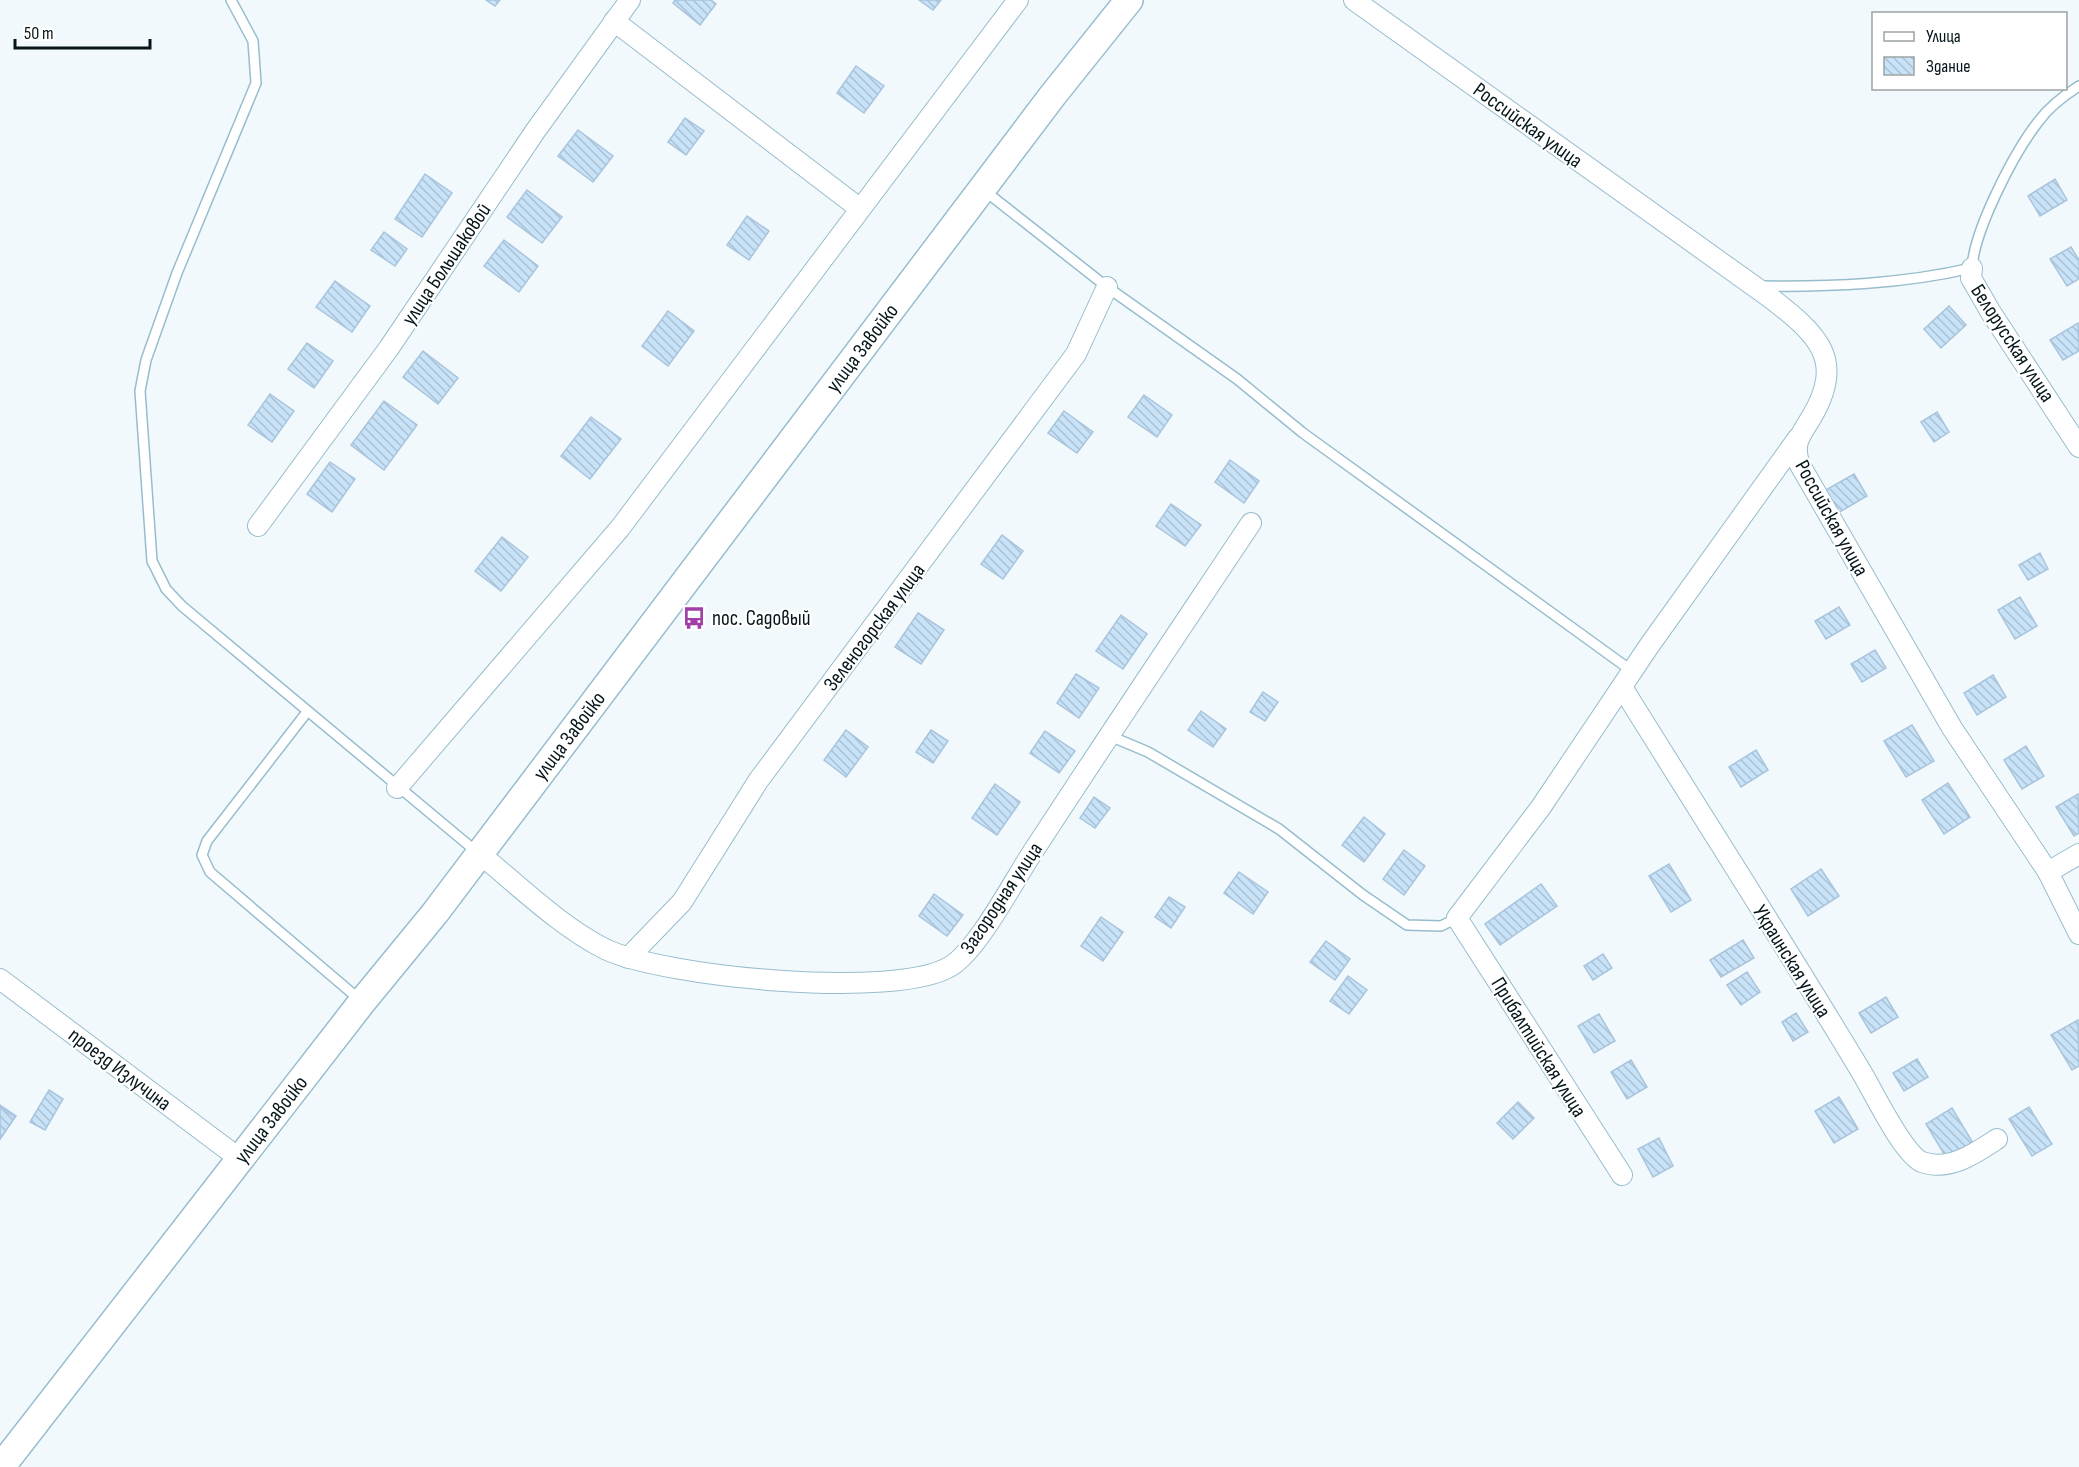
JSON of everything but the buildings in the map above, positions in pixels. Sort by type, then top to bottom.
[{"type":"main road","name":"улица Завойко","points":[[1,1467],[362,1002],[480,854],[983,189],[1129,0]]},
{"type":"street","name":"улица Большаковой","points":[[258,526],[389,348],[536,130],[630,0]]},
{"type":"street","points":[[397,788],[620,528],[1018,0]]},
{"type":"street","name":"Российская улица","points":[[1354,0],[1753,286],[1804,324],[1821,345],[1827,363],[1825,390],[1798,438],[1796,451],[1800,465],[1952,728],[2048,872],[2079,934]]},
{"type":"street","points":[[614,21],[859,208]]},
{"type":"street","name":"Белорусская улица","points":[[1971,268],[1971,278],[1990,311],[2079,447]]},
{"type":"street","name":"Зеленогорская улица","points":[[628,958],[682,902],[758,781],[1076,354],[1107,287]]},
{"type":"street","points":[[1457,918],[1541,807],[1624,684],[1798,438]]},
{"type":"street","name":"Загородная улица","points":[[480,854],[591,941],[628,958],[655,965],[791,982],[842,983],[908,978],[951,967],[976,942],[1251,523]]},
{"type":"street","name":"Украинская улица","points":[[1624,684],[1849,1052],[1905,1149],[1921,1161],[1940,1165],[1971,1157],[1997,1139]]},
{"type":"street","points":[[2048,872],[2079,854]]},
{"type":"street","name":"Прибалтийская улица","points":[[1457,918],[1622,1175]]},
{"type":"street","name":"проезд Излучина","points":[[0,979],[240,1159]]},
{"type":"lane","points":[[231,0],[253,41],[256,83],[177,273],[143,370],[140,401],[150,544],[157,573],[169,593],[397,788],[480,854]]},
{"type":"lane","points":[[1753,286],[1829,287],[1898,281],[1971,268],[1972,255],[1981,230],[2020,149],[2038,122],[2059,99],[2079,86]]},
{"type":"lane","points":[[983,189],[1107,287],[1625,666],[1628,671],[1624,684]]},
{"type":"lane","points":[[307,712],[207,841],[202,855],[210,872],[362,1002]]},
{"type":"lane","points":[[1110,736],[1148,752],[1279,829],[1363,895],[1407,925],[1441,926],[1457,918]]},
{"type":"place","name":"пос. Садовый","points":[[694,618]]}]
